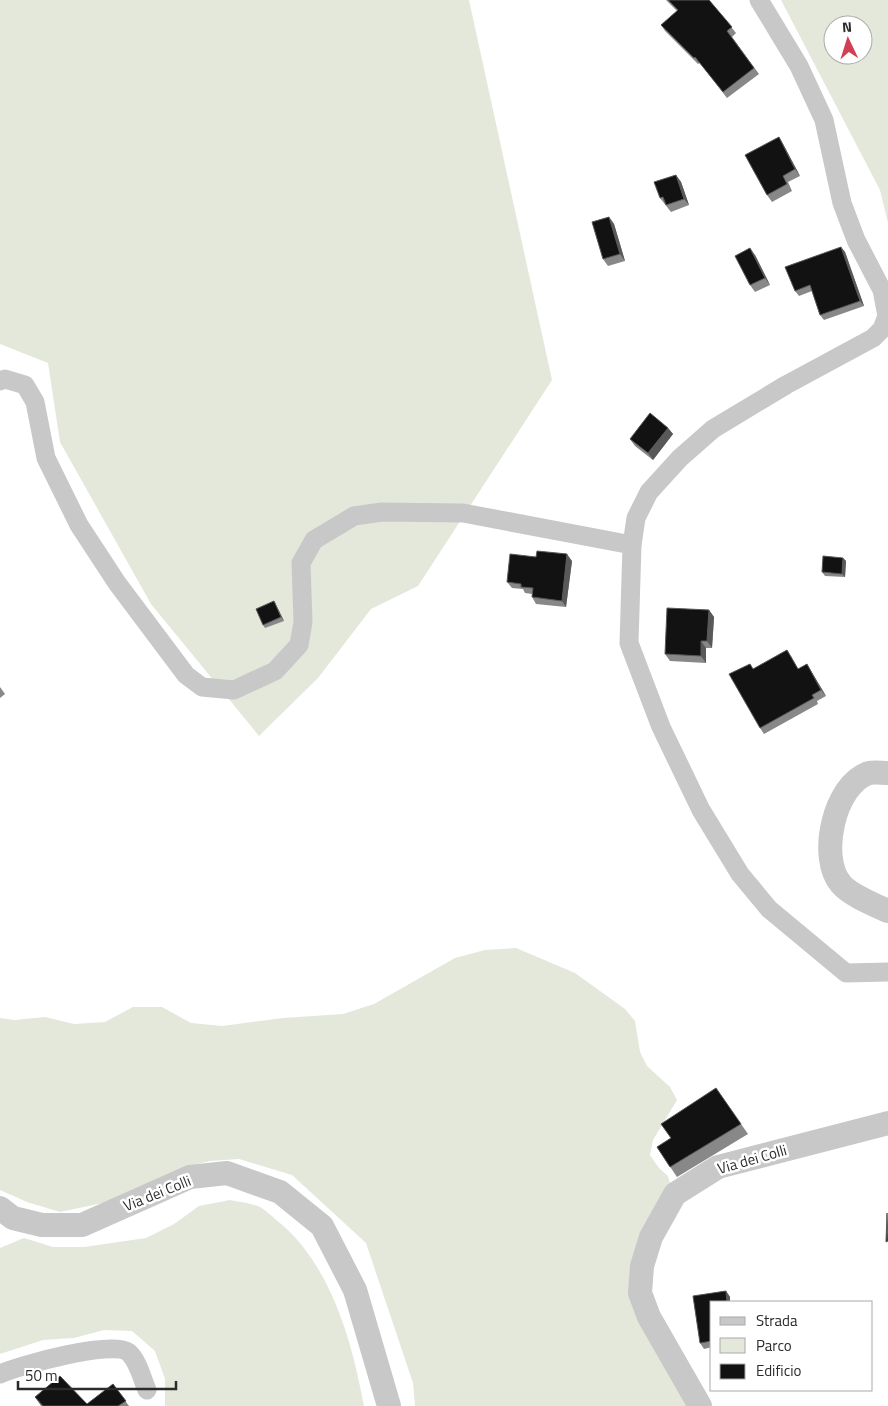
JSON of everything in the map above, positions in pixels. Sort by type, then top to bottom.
[{"type":"street","points":[[759,0],[799,66],[824,120],[842,203],[856,240],[882,290],[887,316],[882,329],[873,338],[786,385],[713,429],[649,492],[636,518],[632,545],[629,643],[661,727],[701,810],[740,874],[769,910],[803,940],[846,973],[888,972]]},
{"type":"street","points":[[0,381],[5,380],[25,385],[35,402],[46,458],[79,525],[117,583],[186,675],[202,687],[234,690],[275,671],[299,645],[303,622],[301,563],[314,540],[354,516],[382,512],[463,513],[632,545]]},
{"type":"street","points":[[888,773],[869,774],[847,788],[833,817],[831,850],[835,871],[841,884],[873,905],[888,911]]},
{"type":"street","name":"Via dei Colli","points":[[700,1406],[649,1317],[640,1292],[642,1266],[652,1237],[674,1194],[718,1167],[888,1123]]},
{"type":"street","name":"Via dei Colli","points":[[0,1208],[13,1218],[42,1225],[82,1225],[190,1177],[228,1173],[280,1192],[322,1226],[355,1290],[389,1406]]},
{"type":"street","points":[[0,1374],[37,1362],[116,1347],[128,1352],[137,1365],[146,1390]]},
{"type":"green space","points":[[0,0],[469,0],[552,380],[418,586],[371,609],[318,678],[259,736],[151,604],[60,442],[48,363],[0,344]]},
{"type":"green space","points":[[781,0],[888,0],[888,223],[880,190]]},
{"type":"green space","points":[[516,948],[575,973],[625,1009],[635,1021],[640,1052],[647,1066],[670,1087],[677,1100],[653,1140],[650,1155],[659,1168],[668,1176],[675,1202],[643,1281],[688,1406],[415,1406],[413,1383],[366,1243],[292,1175],[239,1159],[210,1161],[182,1168],[112,1201],[60,1212],[27,1202],[0,1190],[0,1018],[14,1020],[45,1017],[74,1024],[105,1022],[133,1007],[162,1007],[191,1023],[222,1026],[283,1018],[343,1014],[374,1004],[455,958],[485,950]]},
{"type":"green space","points":[[230,1200],[260,1207],[294,1236],[310,1257],[324,1279],[336,1304],[353,1355],[364,1406],[165,1406],[165,1379],[155,1351],[132,1331],[104,1330],[74,1338],[43,1340],[0,1354],[0,1248],[24,1238],[53,1247],[84,1247],[146,1238],[174,1224],[199,1206]]},
{"type":"building","points":[[668,0],[709,0],[732,27],[727,31],[754,68],[723,92],[695,57],[661,25],[678,10]]},
{"type":"building","points":[[779,137],[795,169],[783,176],[787,184],[767,195],[745,155]]},
{"type":"building","points":[[676,175],[684,199],[666,205],[663,197],[660,198],[654,182]]},
{"type":"building","points":[[609,217],[620,254],[603,259],[592,222]]},
{"type":"building","points":[[841,247],[860,301],[820,315],[810,285],[795,291],[785,267]]},
{"type":"building","points":[[750,248],[765,278],[750,285],[735,256]]},
{"type":"building","points":[[650,413],[668,428],[648,453],[630,439]]},
{"type":"building","points":[[537,551],[567,554],[562,601],[532,597],[533,588],[521,587],[521,584],[507,582],[510,554],[536,557]]},
{"type":"building","points":[[823,556],[843,558],[842,574],[822,572]]},
{"type":"building","points":[[274,601],[281,617],[263,625],[256,609]]},
{"type":"building","points":[[667,608],[709,610],[707,641],[701,641],[701,656],[665,654]]},
{"type":"building","points":[[787,650],[798,669],[807,664],[821,690],[812,695],[814,698],[760,728],[729,674],[750,664],[753,669]]},
{"type":"building","points":[[716,1088],[741,1124],[670,1167],[657,1147],[671,1138],[661,1124]]},
{"type":"building","points":[[887,1213],[888,1241],[886,1242]]},
{"type":"building","points":[[726,1291],[727,1301],[710,1301],[710,1341],[700,1343],[693,1296]]},
{"type":"building","points":[[60,1376],[87,1404],[113,1384],[126,1401],[118,1406],[43,1406],[35,1397]]}]
